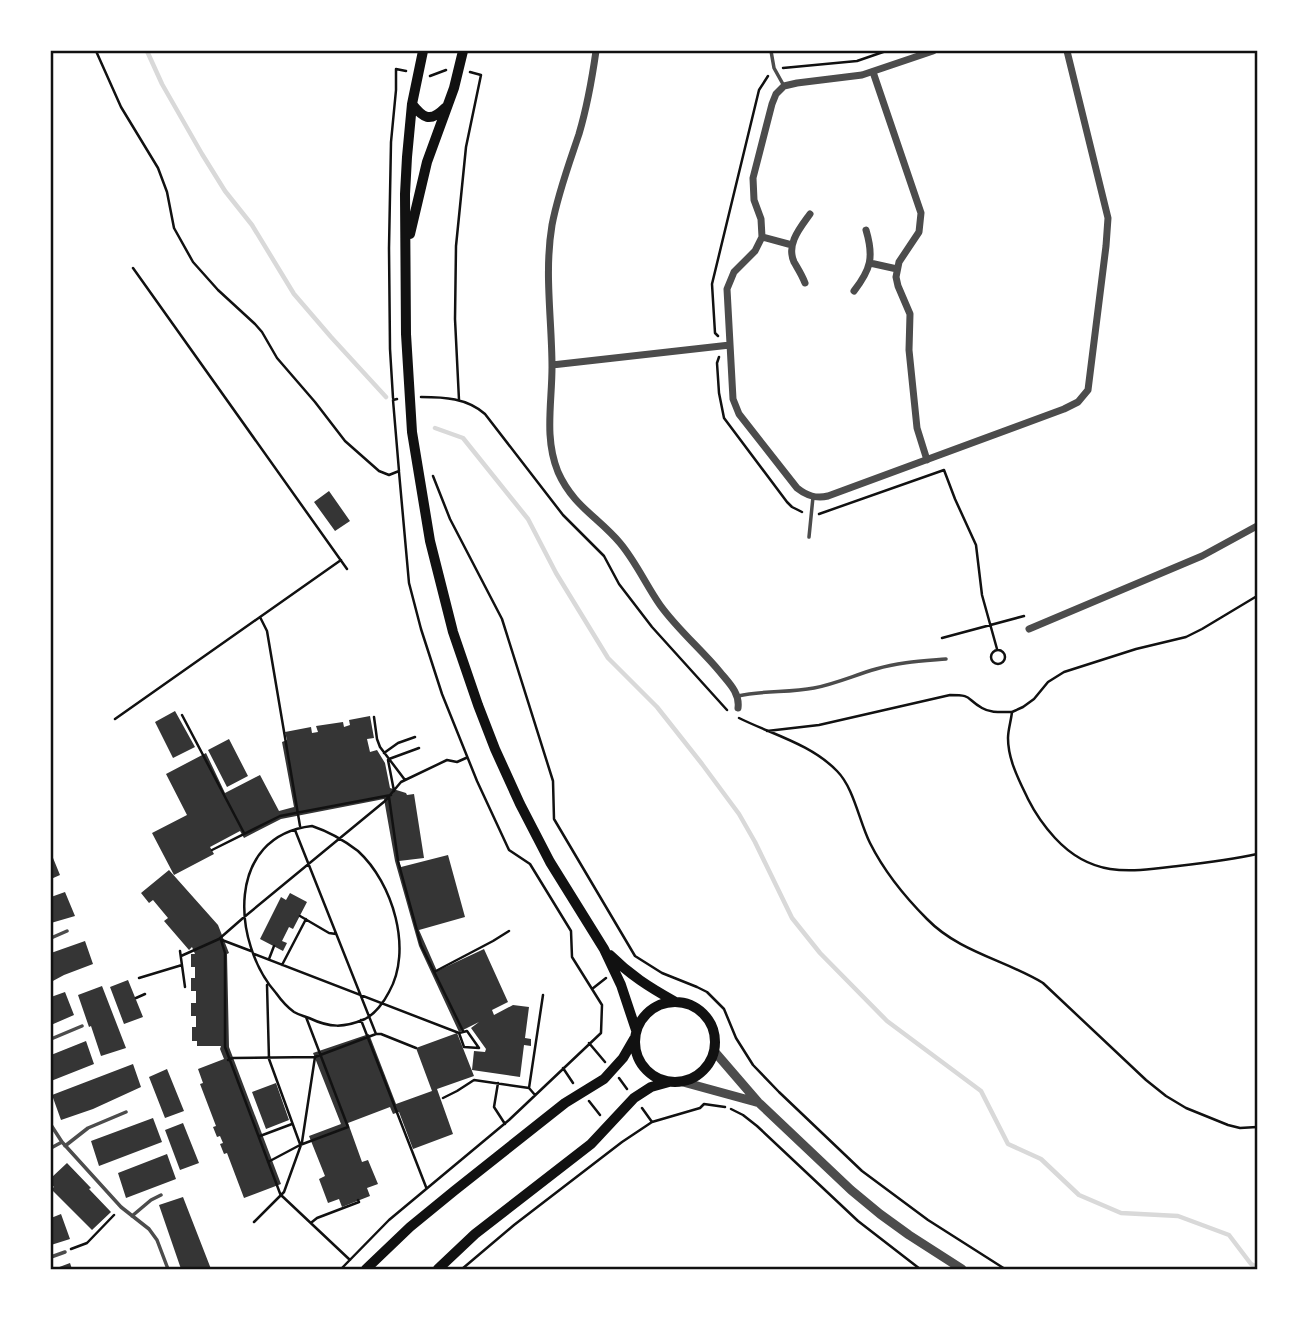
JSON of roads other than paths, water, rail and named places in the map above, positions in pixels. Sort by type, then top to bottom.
[{"type":"main road","points":[[423,51],[412,104],[405,194],[405,334],[412,432],[422,499],[450,622],[478,705],[520,804],[562,882],[604,950],[621,985],[635,1034],[635,1051],[640,1062],[647,1072],[657,1079],[683,1082],[694,1078],[710,1062],[714,1051],[712,1025],[705,1014],[696,1007],[674,1001],[642,983],[604,950]]},
{"type":"main road","points":[[406,262],[427,162],[463,51]]},
{"type":"main road","points":[[412,104],[426,118],[432,118],[447,106]]},
{"type":"main road","points":[[366,1269],[410,1227],[454,1191],[565,1103],[604,1079],[624,1058],[641,1018],[650,1009],[674,1001]]},
{"type":"main road","points":[[438,1269],[475,1234],[591,1144],[634,1098],[651,1087],[669,1082]]},
{"type":"street","points":[[596,51],[585,113],[552,225],[548,274],[552,365],[549,432],[554,461],[573,498],[629,553],[661,606],[704,653],[738,696],[738,708]]},
{"type":"street","points":[[933,51],[873,72],[784,86],[776,94],[772,104],[753,178],[754,200],[761,219],[762,237],[755,251],[734,272],[727,289],[733,399],[739,414],[797,488],[803,494],[813,497],[828,496],[1074,405],[1088,390],[1108,218],[1067,51]]},
{"type":"street","points":[[873,72],[922,214],[919,232],[897,269],[898,286],[910,314],[909,351],[917,428],[927,460]]},
{"type":"street","points":[[805,283],[791,253],[797,232],[810,214]]},
{"type":"street","points":[[854,291],[864,279],[872,256],[866,230]]},
{"type":"street","points":[[762,237],[792,245]]},
{"type":"street","points":[[870,263],[897,269]]},
{"type":"street","points":[[552,365],[730,345]]},
{"type":"street","points":[[1029,629],[1202,556],[1257,526]]},
{"type":"street","points":[[714,1051],[758,1102],[821,1163],[880,1214],[962,1269]]},
{"type":"street","points":[[683,1082],[758,1102]]},
{"type":"lane","points":[[771,51],[775,71],[784,86]]},
{"type":"lane","points":[[809,537],[813,497]]},
{"type":"lane","points":[[738,696],[762,691],[816,688],[892,665],[946,659]]},
{"type":"lane","points":[[51,938],[66,931]]},
{"type":"lane","points":[[51,1038],[82,1026]]},
{"type":"lane","points":[[51,1148],[127,1112]]},
{"type":"lane","points":[[51,1125],[64,1144],[121,1207],[149,1229],[157,1240],[168,1269]]},
{"type":"lane","points":[[132,1216],[161,1195]]},
{"type":"lane","points":[[51,1257],[65,1252]]},
{"type":"waterway","points":[[147,51],[162,84],[202,154],[225,191],[252,225],[294,294],[386,397]]},
{"type":"waterway","points":[[435,428],[463,438],[528,519],[556,573],[608,658],[657,707],[739,814],[792,918],[820,953],[887,1021],[981,1091],[1008,1144],[1041,1159],[1079,1195],[1121,1213],[1178,1216],[1229,1235],[1251,1264],[1257,1267]]}]
